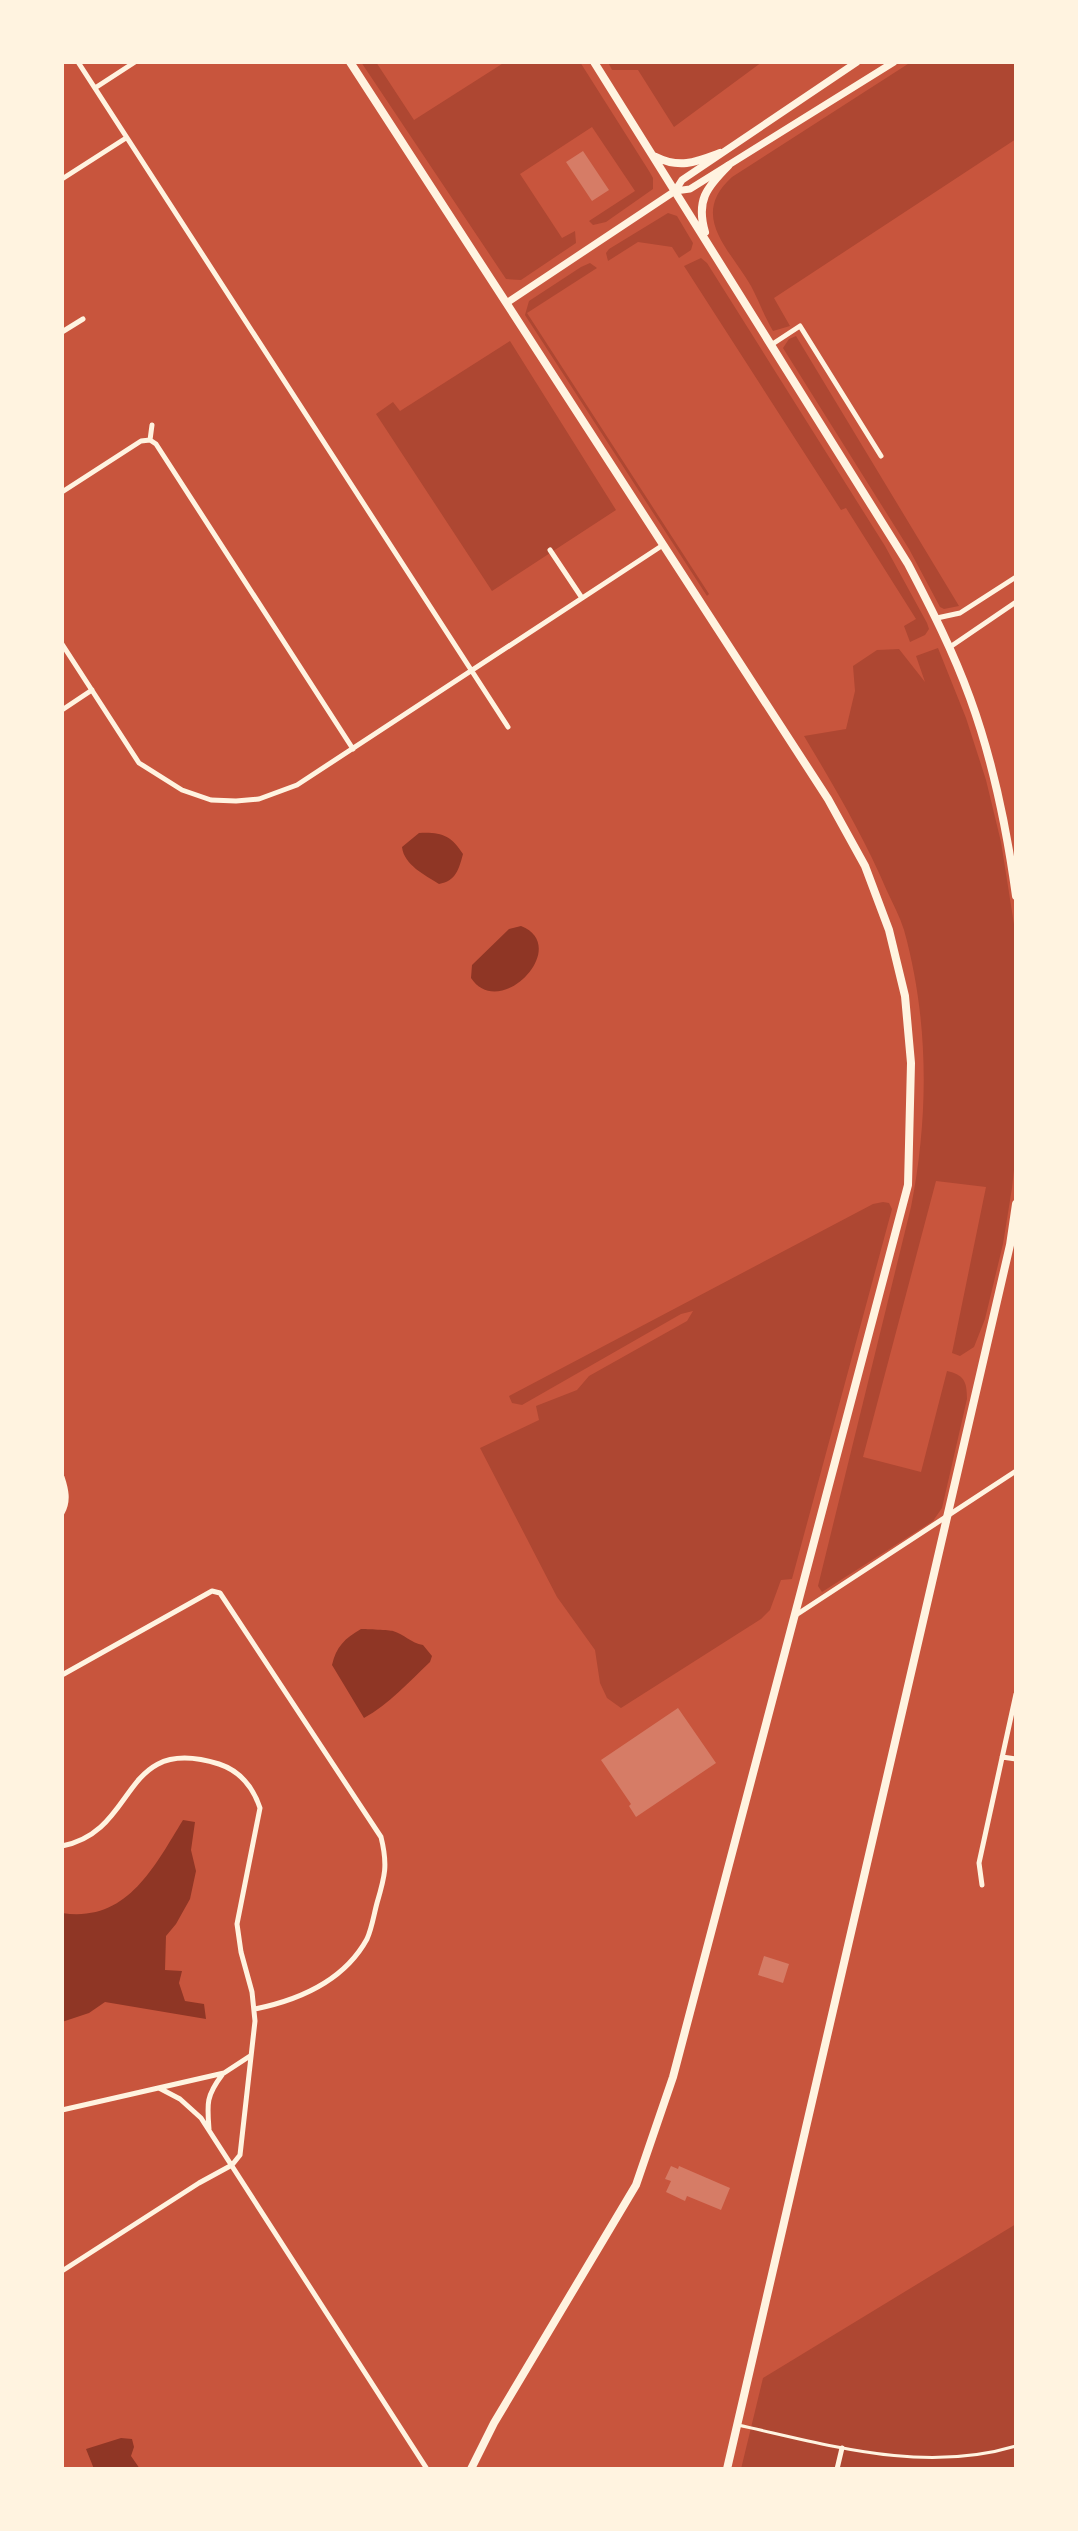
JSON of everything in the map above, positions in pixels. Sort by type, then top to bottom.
[{"type":"main road","points":[[350,62],[828,799],[865,866],[889,930],[905,996],[911,1063],[908,1185],[673,2077],[636,2185],[494,2423],[471,2469]]},
{"type":"main road","points":[[594,62],[908,564],[937,618],[971,701],[1001,808],[1016,896]]},
{"type":"main road","points":[[508,302],[675,191],[682,180],[720,153],[857,62]]},
{"type":"main road","points":[[675,191],[690,189],[894,62]]},
{"type":"main road","points":[[654,156],[679,165],[691,164],[720,153]]},
{"type":"main road","points":[[709,244],[700,215],[702,202],[706,189],[728,166]]},
{"type":"main road","points":[[727,2469],[1010,1245],[1016,1204]]},
{"type":"street","points":[[78,62],[508,727]]},
{"type":"street","points":[[95,88],[135,62]]},
{"type":"street","points":[[62,179],[126,138]]},
{"type":"street","points":[[62,332],[83,319]]},
{"type":"street","points":[[771,345],[800,326],[881,456]]},
{"type":"street","points":[[150,440],[152,425]]},
{"type":"street","points":[[62,492],[141,441],[150,440],[156,444],[353,749]]},
{"type":"street","points":[[62,644],[139,763],[182,790],[211,800],[259,799],[297,785],[663,545]]},
{"type":"street","points":[[550,550],[582,598]]},
{"type":"street","points":[[937,618],[960,613],[1016,577]]},
{"type":"street","points":[[950,647],[1016,602]]},
{"type":"street","points":[[62,710],[92,690]]},
{"type":"street","points":[[796,1615],[1016,1471]]},
{"type":"street","points":[[62,1477],[67,1493],[62,1513]]},
{"type":"street","points":[[62,1675],[212,1591],[220,1593],[381,1837],[387,1871],[367,1938],[349,1963],[308,1993],[282,2004],[255,2009]]},
{"type":"street","points":[[982,1885],[979,1863],[1016,1694]]},
{"type":"street","points":[[62,1846],[83,1841],[105,1825],[149,1768],[161,1760],[176,1757],[197,1758],[228,1768],[242,1777],[257,1798],[260,1808],[237,1924],[255,2009],[240,2155],[232,2165],[62,2271]]},
{"type":"street","points":[[1002,1757],[1016,1759]]},
{"type":"street","points":[[209,2130],[208,2100],[212,2088],[224,2073],[251,2056]]},
{"type":"street","points":[[62,2110],[224,2073]]},
{"type":"street","points":[[159,2088],[190,2106],[209,2130],[427,2469]]},
{"type":"street","points":[[837,2469],[842,2448]]},
{"type":"lane","points":[[738,2425],[904,2458],[953,2457],[1016,2446]]},
{"type":"shaded area","points":[[361,62],[376,62],[414,120],[505,62],[580,62],[649,171],[653,189],[606,222],[593,225],[589,221],[635,191],[592,127],[520,174],[562,238],[575,231],[576,243],[521,280],[506,279]]},
{"type":"shaded area","points":[[608,62],[762,62],[674,127],[638,70],[612,70]]},
{"type":"shaded area","points":[[911,62],[1016,62],[1016,139],[774,298],[790,326],[773,331],[751,286],[717,232],[713,219],[714,205],[720,191],[732,177]]},
{"type":"shaded area","points":[[668,213],[677,216],[693,243],[691,250],[679,258],[672,247],[638,242],[608,261],[606,253],[609,249]]},
{"type":"shaded area","points":[[701,258],[885,546],[927,623],[929,629],[925,635],[910,642],[904,626],[916,619],[846,508],[841,510],[684,266]]},
{"type":"shaded area","points":[[590,263],[597,268],[527,313],[709,594],[707,596],[525,315],[529,301]]},
{"type":"shaded area","points":[[796,336],[959,606],[940,607],[909,549],[783,348],[789,339]]},
{"type":"shaded area","points":[[510,341],[616,510],[492,591],[376,414],[393,402],[400,411]]},
{"type":"shaded area","points":[[938,648],[986,780],[1001,842],[1016,937],[1016,1151],[1012,1188],[1003,1244],[985,1319],[974,1347],[960,1356],[952,1353],[986,1187],[936,1181],[863,1457],[921,1472],[947,1371],[961,1377],[967,1399],[942,1508],[933,1521],[822,1592],[818,1586],[911,1207],[921,1138],[924,1068],[918,998],[902,925],[859,831],[804,736],[846,729],[855,691],[853,666],[877,650],[899,649],[925,682],[916,656]]},
{"type":"shaded area","points":[[419,833],[445,836],[463,854],[458,869],[449,880],[439,884],[407,859],[402,847]]},
{"type":"shaded area","points":[[521,926],[535,936],[539,949],[535,963],[526,976],[513,986],[498,991],[484,989],[471,978],[472,965],[509,929]]},
{"type":"shaded area","points":[[889,1203],[892,1209],[792,1579],[781,1580],[770,1610],[761,1619],[621,1708],[607,1698],[600,1683],[595,1650],[557,1597],[480,1448],[539,1420],[536,1406],[577,1390],[589,1376],[687,1321],[693,1311],[681,1314],[522,1405],[512,1403],[509,1396],[873,1204]]},
{"type":"shaded area","points":[[361,1629],[397,1632],[423,1645],[432,1656],[430,1662],[398,1692],[364,1718],[332,1665],[342,1644]]},
{"type":"shaded area","points":[[183,1820],[195,1822],[191,1850],[196,1871],[190,1899],[166,1936],[165,1970],[182,1971],[179,1983],[185,2001],[204,2004],[206,2019],[105,2002],[89,2013],[62,2022],[62,1913],[85,1914],[121,1900],[149,1873]]},
{"type":"shaded area","points":[[1016,2224],[1016,2469],[741,2469],[763,2378]]},
{"type":"shaded area","points":[[121,2438],[132,2439],[134,2447],[131,2456],[140,2469],[94,2469],[86,2449]]},
{"type":"building","points":[[583,151],[609,190],[592,201],[566,162]]},
{"type":"building","points":[[678,1708],[716,1763],[636,1817],[629,1806],[631,1804],[601,1760]]},
{"type":"building","points":[[764,1956],[789,1964],[783,1983],[758,1975]]},
{"type":"building","points":[[671,2166],[678,2169],[679,2166],[730,2188],[721,2210],[687,2196],[685,2201],[666,2192],[671,2181],[665,2179]]}]
